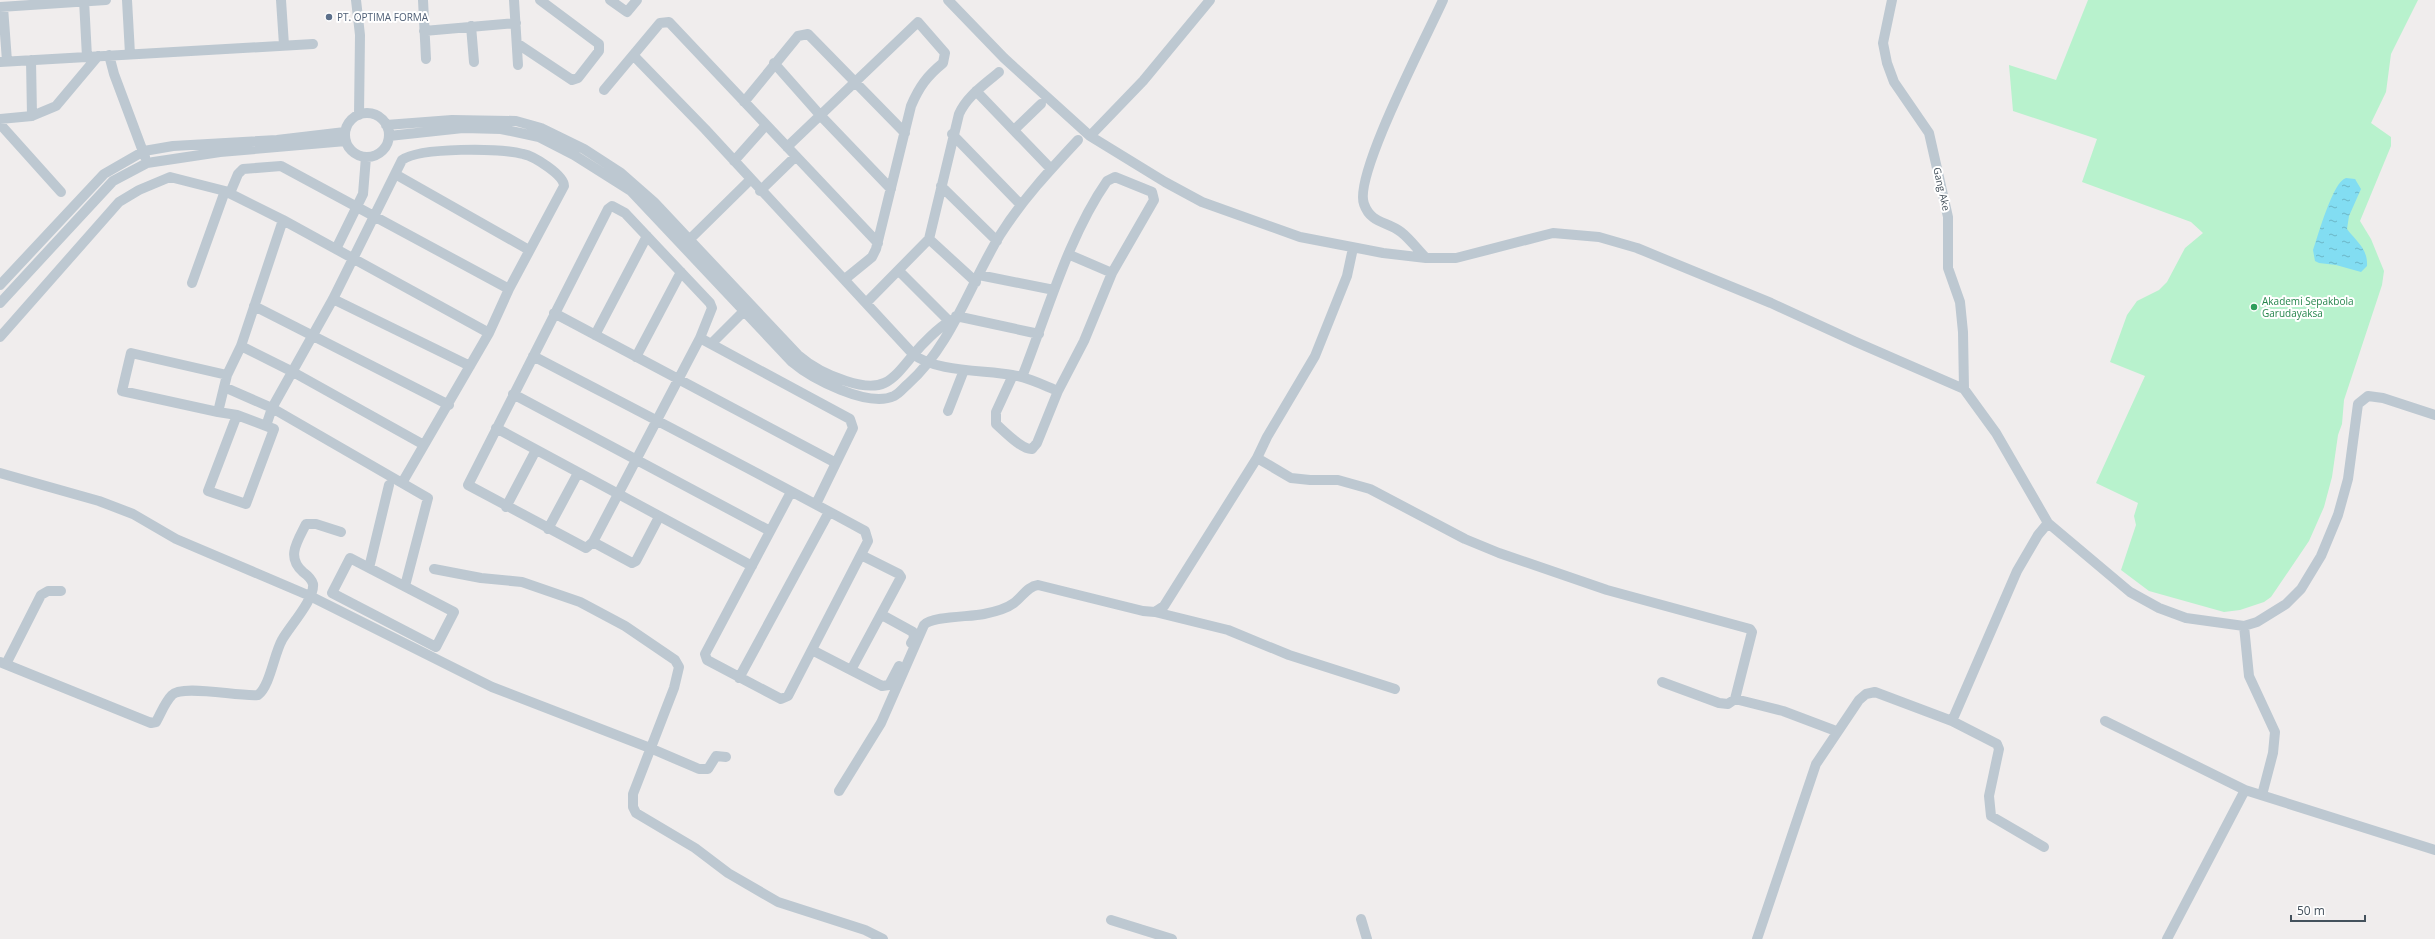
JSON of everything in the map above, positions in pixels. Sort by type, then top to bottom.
[{"type":"street","points":[[106,0],[27,3],[2,7],[3,62],[313,44]]},
{"type":"street","points":[[127,0],[130,54]]},
{"type":"street","points":[[281,0],[284,45]]},
{"type":"street","points":[[356,0],[360,35],[359,115]]},
{"type":"street","points":[[423,0],[426,59]]},
{"type":"street","points":[[514,0],[518,44],[518,65]]},
{"type":"street","points":[[518,44],[572,80],[578,78],[599,51],[599,44],[540,0]]},
{"type":"street","points":[[610,0],[627,12],[637,0]]},
{"type":"street","points":[[948,0],[1004,58],[1090,136],[1165,182],[1202,202],[1300,238],[1353,248],[1426,258],[1456,258],[1553,233],[1600,238],[1637,248],[1771,303],[1964,389],[1996,433],[2048,522],[2130,592],[2159,608],[2186,618],[2244,626],[2257,622],[2286,604],[2301,589],[2321,556],[2338,515],[2348,479],[2355,416],[2360,400],[2374,396],[2435,415]]},
{"type":"street","points":[[1090,136],[1142,81],[1210,0]]},
{"type":"street","points":[[1426,258],[1401,232],[1374,220],[1364,204],[1362,192],[1379,140],[1443,0]]},
{"type":"street","name":"Gang Ake","points":[[1892,0],[1883,43],[1887,63],[1894,82],[1923,122],[1931,140],[1948,217],[1948,268],[1960,302],[1963,332],[1964,389]]},
{"type":"street","points":[[84,1],[87,57]]},
{"type":"street","points":[[604,90],[634,56],[660,23],[669,22],[795,157],[878,243]]},
{"type":"street","points":[[787,147],[918,22],[930,33],[945,53],[946,58],[943,64],[926,78],[918,88],[911,106],[892,189],[878,243],[872,257],[845,279]]},
{"type":"street","points":[[424,31],[516,23]]},
{"type":"street","points":[[471,26],[474,62]]},
{"type":"street","points":[[744,102],[774,63],[798,36],[808,34],[905,134]]},
{"type":"street","points":[[110,55],[116,78],[144,151],[147,163]]},
{"type":"street","points":[[0,119],[32,116],[44,112],[62,100],[98,56]]},
{"type":"street","points":[[634,56],[734,161],[760,191],[845,279],[913,354],[930,362],[964,370],[1018,376],[1058,391]]},
{"type":"street","points":[[31,60],[32,116]]},
{"type":"street","points":[[774,63],[820,115],[892,189]]},
{"type":"street","points":[[866,303],[929,240],[942,186],[952,134],[962,107],[976,91],[999,72]]},
{"type":"street","points":[[976,91],[1051,169]]},
{"type":"street","points":[[1014,130],[1041,104]]},
{"type":"street","points":[[359,115],[375,115],[386,125],[389,136],[384,149],[373,156],[366,157],[353,153],[345,137],[350,122],[359,115]]},
{"type":"street","points":[[386,125],[452,120],[490,119],[516,121],[540,128],[584,150],[621,173],[654,202],[689,240],[792,362],[804,372],[819,381],[856,394],[881,399],[894,396],[930,362],[997,241],[1020,204],[1078,140]]},
{"type":"street","points":[[0,124],[61,192]]},
{"type":"street","points":[[734,161],[766,125]]},
{"type":"street","points":[[389,136],[463,128],[501,129],[538,137],[567,151],[631,191],[746,308],[807,364],[826,375],[850,382],[880,386],[889,382],[913,354],[953,320]]},
{"type":"street","points":[[952,134],[1020,204]]},
{"type":"street","points":[[0,285],[104,174],[144,151],[173,146],[345,137]]},
{"type":"street","points":[[0,303],[113,181],[147,163],[220,152],[345,137]]},
{"type":"street","points":[[266,426],[272,408],[333,299],[402,160],[416,153],[483,151],[525,154],[560,176],[564,182],[564,186],[553,210],[529,250],[509,289],[489,333],[402,483]]},
{"type":"street","points":[[336,249],[363,194],[366,157]]},
{"type":"street","points":[[760,191],[795,157]]},
{"type":"street","points":[[192,283],[228,192],[238,174],[243,169],[274,165],[281,166],[302,175],[357,208],[375,215],[509,289]]},
{"type":"street","points":[[396,174],[529,250]]},
{"type":"street","points":[[0,338],[119,202],[139,190],[170,177],[228,192],[283,220],[489,333]]},
{"type":"street","points":[[1115,177],[1146,188],[1154,194],[1154,200],[1112,273],[1084,341],[1058,391],[1038,443],[1032,449],[1027,450],[996,424],[994,419],[1040,334],[1054,290],[1107,181],[1115,177]]},
{"type":"street","points":[[689,240],[750,180]]},
{"type":"street","points":[[942,186],[997,241]]},
{"type":"street","points":[[617,207],[625,212],[681,272],[710,303],[711,312],[700,338],[593,542],[586,548],[582,547],[468,485],[608,209],[617,207]]},
{"type":"street","points":[[218,412],[227,375],[241,346],[283,220]]},
{"type":"street","points":[[595,335],[647,236]]},
{"type":"street","points":[[929,240],[977,279],[1054,290]]},
{"type":"street","points":[[1155,612],[1164,606],[1257,458],[1267,436],[1316,356],[1348,276],[1353,248]]},
{"type":"street","points":[[1070,255],[1112,273]]},
{"type":"street","points":[[899,271],[953,320],[1040,334]]},
{"type":"street","points":[[636,357],[681,272]]},
{"type":"street","points":[[333,299],[470,366]]},
{"type":"street","points":[[254,306],[449,404]]},
{"type":"street","points":[[711,344],[746,308]]},
{"type":"street","points":[[554,313],[836,463]]},
{"type":"street","points":[[700,338],[850,419],[853,428],[816,504]]},
{"type":"street","points":[[241,346],[293,372],[424,444]]},
{"type":"street","points":[[227,375],[131,353],[122,391],[237,415],[274,429],[246,504],[208,491],[237,415]]},
{"type":"street","points":[[533,356],[865,531],[868,541],[788,696],[785,699],[781,699],[707,660],[705,654],[791,492]]},
{"type":"street","points":[[948,410],[964,370]]},
{"type":"street","points":[[224,387],[272,408],[428,498],[405,586]]},
{"type":"street","points":[[513,394],[770,531]]},
{"type":"street","points":[[496,428],[752,566]]},
{"type":"street","points":[[506,507],[536,450]]},
{"type":"street","points":[[1257,458],[1291,478],[1338,480],[1370,489],[1465,539],[1499,553],[1607,590],[1750,629],[1752,632],[1735,698],[1728,704],[1719,703],[1662,682]]},
{"type":"street","points":[[0,473],[92,499],[133,514],[176,539],[310,596],[492,687],[650,748],[702,770],[708,769],[716,756],[726,758]]},
{"type":"street","points":[[548,529],[578,473]]},
{"type":"street","points":[[369,568],[389,485]]},
{"type":"street","points":[[739,678],[829,512]]},
{"type":"street","points":[[593,542],[632,563],[636,561],[659,517]]},
{"type":"street","points":[[1952,721],[2017,571],[2038,535],[2048,522]]},
{"type":"street","points":[[61,591],[48,591],[41,595],[3,663],[147,722],[156,722],[171,695],[181,690],[247,696],[258,695],[262,692],[281,642],[310,596],[313,584],[296,566],[293,560],[294,551],[306,524],[310,523],[341,532]]},
{"type":"street","points":[[851,670],[882,615],[901,577],[899,574],[861,554]]},
{"type":"street","points":[[350,558],[369,568],[454,612],[436,647],[332,593],[350,558]]},
{"type":"street","points":[[434,569],[481,578],[522,582],[580,602],[625,626],[677,662],[679,667],[674,688],[633,794],[633,807],[640,817],[695,848],[728,873],[778,902],[865,930],[883,939]]},
{"type":"street","points":[[839,791],[881,723],[924,625],[929,621],[994,611],[1013,604],[1033,586],[1038,585],[1228,630],[1288,655],[1395,689]]},
{"type":"street","points":[[812,650],[882,686],[889,686],[914,635],[913,632],[882,615]]},
{"type":"street","points":[[2244,626],[2249,676],[2275,732],[2272,760],[2262,795]]},
{"type":"street","points":[[1756,939],[1807,784],[1816,764],[1836,731],[1859,700],[1866,694],[1875,692],[1952,721],[1997,744],[1999,750],[1989,796],[1991,816],[2044,847]]},
{"type":"street","points":[[1735,698],[1783,711],[1836,731]]},
{"type":"street","points":[[2105,721],[2245,790],[2435,850]]},
{"type":"street","points":[[2167,939],[2245,790]]},
{"type":"street","points":[[1361,919],[1367,939]]},
{"type":"street","points":[[1111,920],[1172,939]]},
{"type":"green space","name":"Akademi Sepakbola Garudayaksa","points":[[2088,0],[2418,0],[2391,54],[2386,92],[2371,123],[2391,137],[2391,146],[2360,221],[2371,239],[2384,271],[2382,285],[2344,400],[2342,424],[2338,435],[2332,477],[2324,507],[2309,541],[2271,597],[2264,602],[2240,610],[2224,612],[2149,591],[2121,570],[2136,525],[2134,516],[2138,503],[2096,483],[2145,376],[2110,362],[2127,315],[2137,301],[2159,290],[2167,282],[2185,248],[2203,233],[2191,222],[2082,182],[2097,139],[2013,111],[2009,65],[2056,80]]},
{"type":"water","points":[[2346,178],[2355,179],[2361,189],[2349,216],[2347,229],[2364,250],[2366,255],[2367,266],[2361,272],[2336,265],[2319,263],[2315,261],[2313,250],[2331,198],[2341,181]]},
{"type":"place","name":"PT. OPTIMA FORMA","points":[[329,17]]},
{"type":"place","name":"Akademi Sepakbola Garudayaksa","points":[[2254,307]]}]
